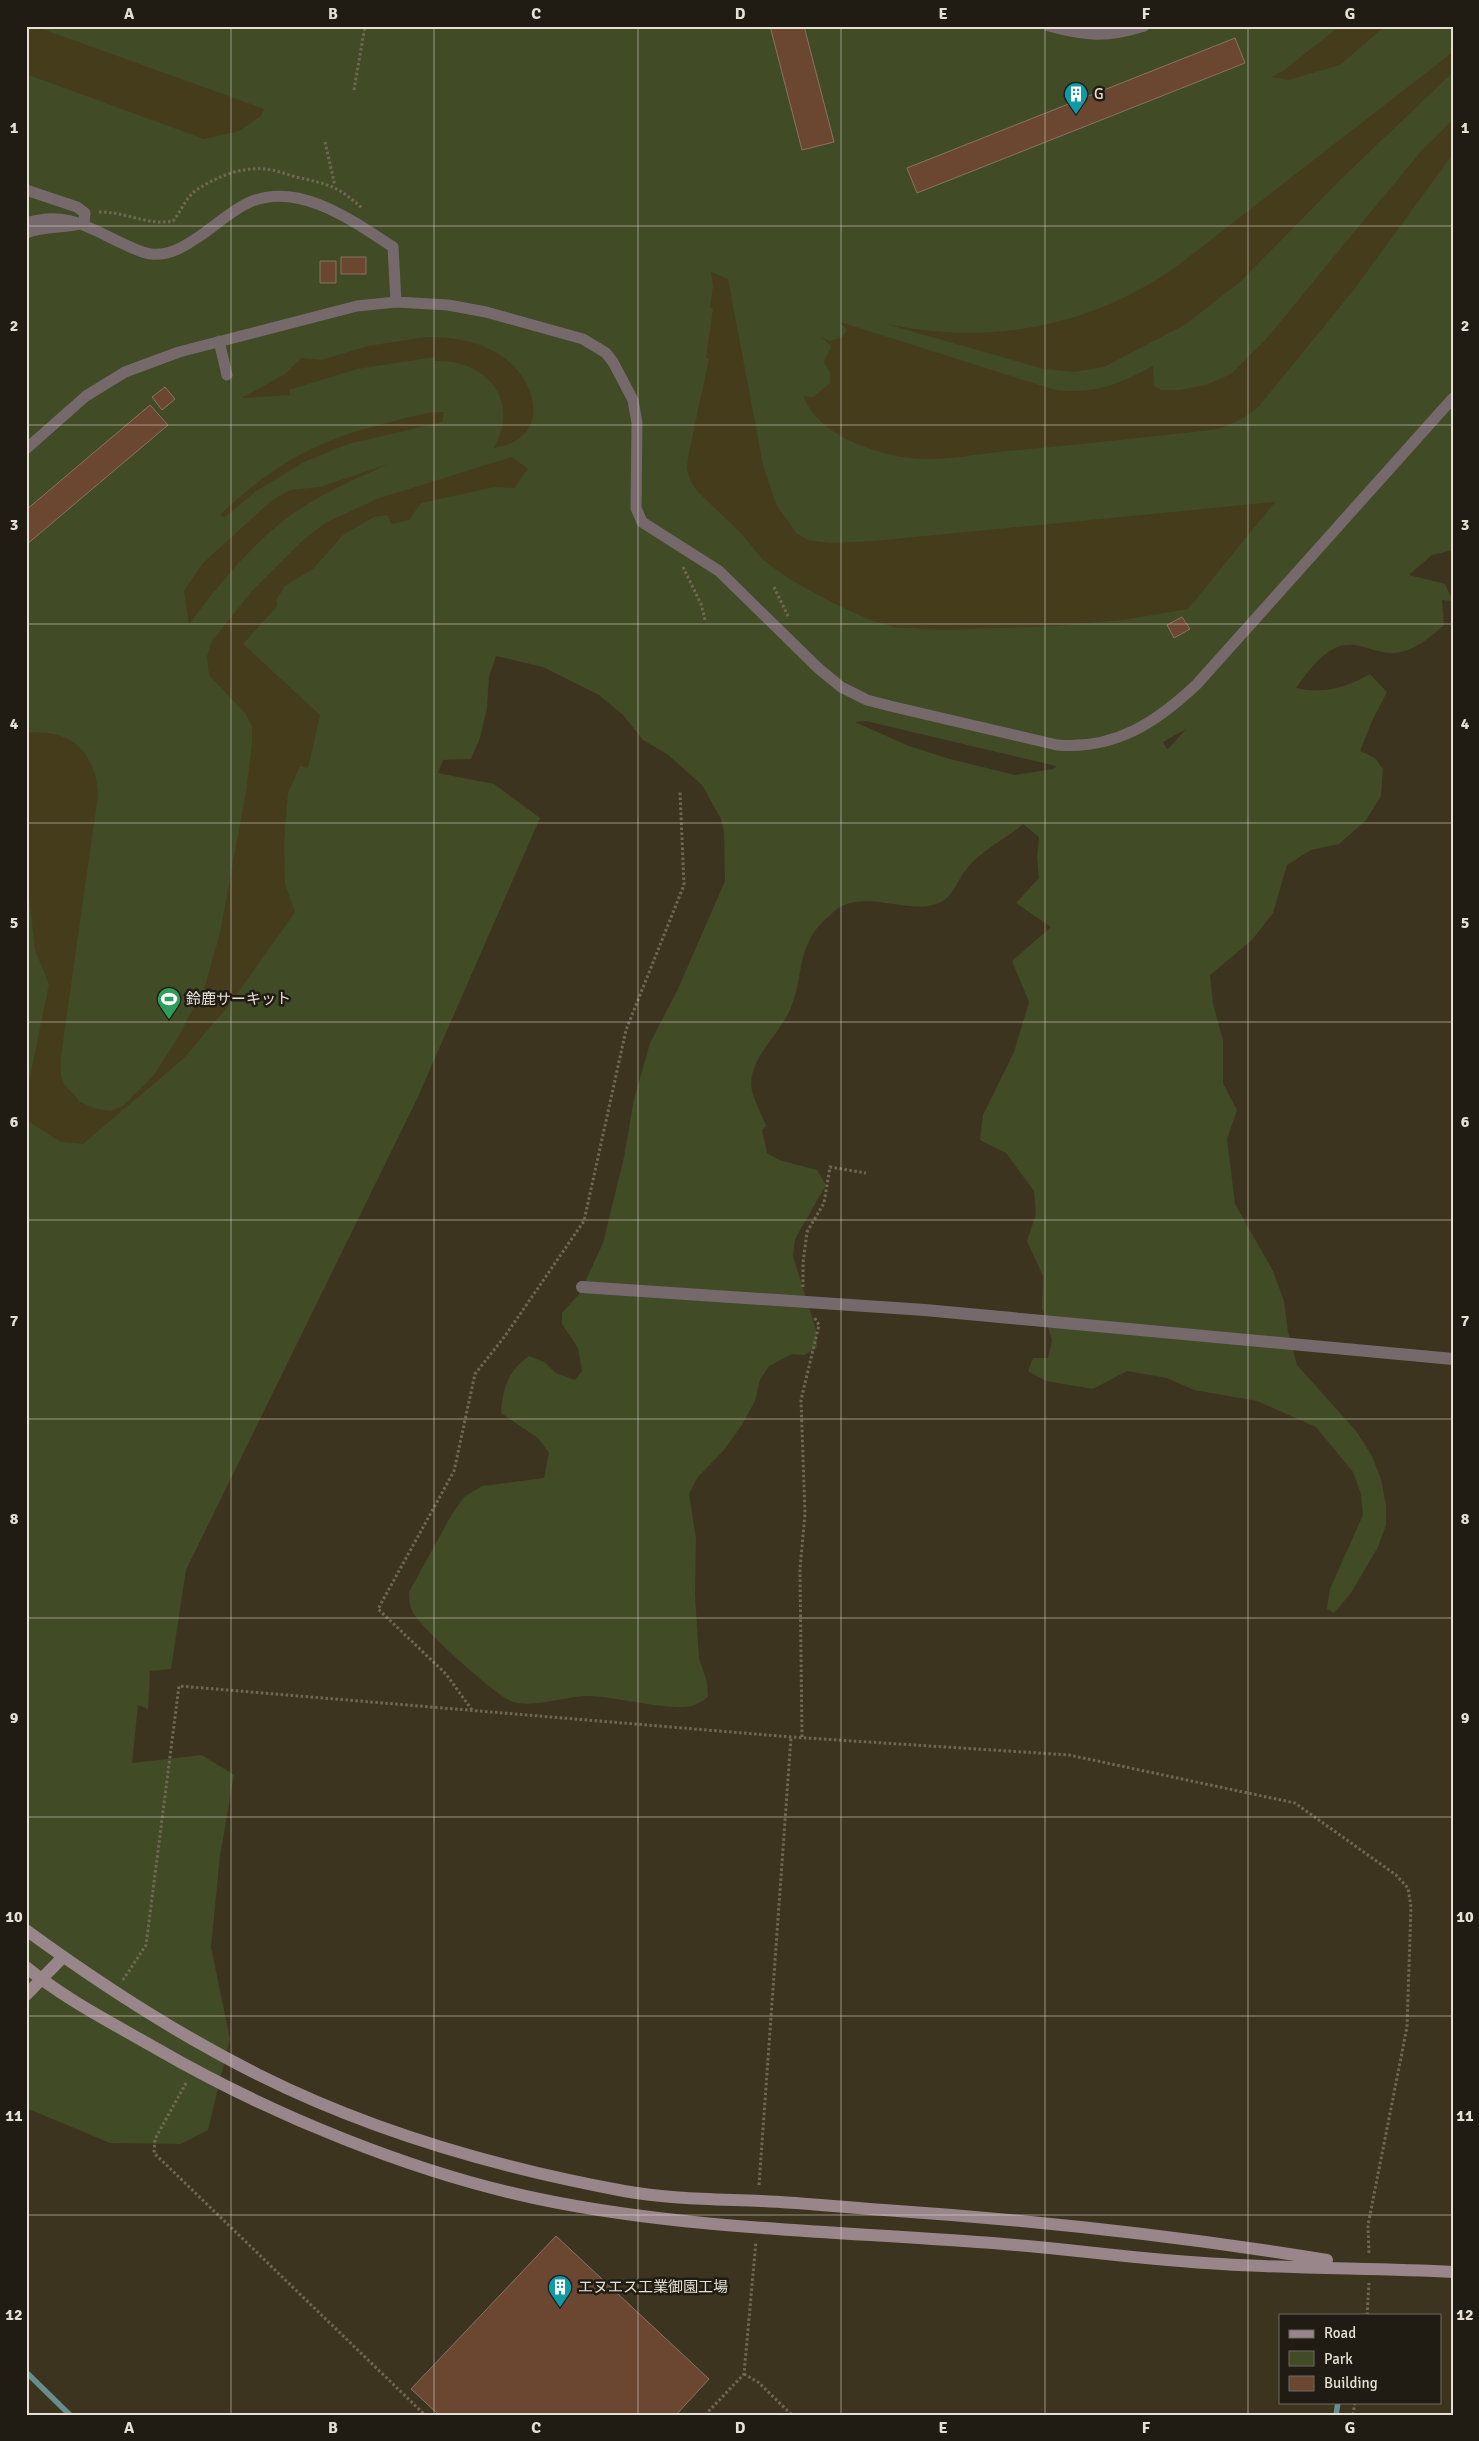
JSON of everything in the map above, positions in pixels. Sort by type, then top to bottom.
[{"type":"street","points":[[582,1287],[804,1304],[925,1310],[1453,1359]]},
{"type":"street","points":[[26,1930],[116,1993],[205,2047],[261,2076],[332,2108],[404,2134],[478,2157],[550,2176],[628,2192],[711,2200],[758,2201],[973,2216],[1223,2243],[1369,2268]]},
{"type":"street","points":[[26,1995],[62,1957]]},
{"type":"street","points":[[26,1967],[42,1980],[193,2070],[318,2127],[466,2181],[538,2199],[617,2213],[756,2228],[980,2242],[1222,2264],[1453,2272]]},
{"type":"lane","points":[[1049,26],[1096,36],[1122,34],[1144,26]]},
{"type":"lane","points":[[26,190],[77,207],[85,213],[84,223]]},
{"type":"lane","points":[[26,223],[51,219],[84,223],[138,250],[152,254],[165,254],[189,244],[250,202],[275,198],[300,199],[348,218],[393,247],[396,302]]},
{"type":"lane","points":[[26,233],[43,227],[70,227],[84,223]]},
{"type":"lane","points":[[26,449],[72,407],[100,385],[155,360],[219,341],[357,306],[396,302],[425,302],[486,312],[583,339],[596,346],[613,362],[633,400],[637,423],[636,508],[642,522],[719,571],[818,668],[841,687],[867,700],[890,706],[1057,745],[1086,746],[1118,739],[1153,722],[1175,705],[1197,684],[1453,398]]},
{"type":"lane","points":[[219,341],[227,375]]},
{"type":"path","points":[[354,90],[365,26]]},
{"type":"path","points":[[325,142],[335,186]]},
{"type":"path","points":[[685,571],[701,604],[705,620]]},
{"type":"path","points":[[472,1710],[446,1674],[378,1608],[454,1471],[475,1374],[505,1336],[584,1222],[626,1030],[684,885],[680,791]]},
{"type":"path","points":[[802,1737],[800,1569],[805,1514],[801,1400],[819,1325],[804,1304],[803,1263],[807,1232],[824,1203],[830,1166],[866,1173]]},
{"type":"path","points":[[116,1993],[146,1945],[179,1686],[791,1737],[1069,1755],[1295,1803],[1396,1875],[1408,1888],[1410,1897],[1407,2027],[1368,2225],[1367,2314]]},
{"type":"path","points":[[758,2201],[791,1737]]},
{"type":"path","points":[[193,2070],[156,2139],[154,2153],[425,2415]]},
{"type":"path","points":[[705,2415],[744,2374],[752,2297],[756,2228]]},
{"type":"path","points":[[744,2374],[758,2382],[792,2415]]},
{"type":"green space","name":"鈴鹿サーキット","points":[[26,26],[1453,26],[1453,550],[1432,555],[1409,575],[1445,584],[1453,601],[1442,600],[1444,625],[1415,647],[1401,652],[1387,653],[1352,645],[1337,647],[1319,660],[1296,688],[1325,690],[1352,683],[1370,674],[1387,692],[1372,721],[1360,751],[1375,758],[1383,769],[1381,796],[1366,820],[1339,844],[1311,850],[1287,865],[1273,913],[1252,940],[1210,975],[1213,1004],[1223,1040],[1223,1083],[1237,1110],[1227,1139],[1235,1204],[1273,1271],[1284,1301],[1288,1332],[1297,1365],[1356,1431],[1372,1456],[1381,1479],[1386,1505],[1386,1525],[1378,1547],[1351,1593],[1334,1613],[1327,1609],[1330,1589],[1363,1515],[1361,1494],[1353,1472],[1316,1427],[1257,1401],[1194,1390],[1167,1378],[1127,1371],[1093,1389],[1046,1381],[1028,1371],[1033,1358],[1048,1358],[1052,1340],[1042,1308],[1043,1276],[1027,1241],[1036,1214],[1034,1191],[1006,1153],[980,1140],[983,1115],[1014,1052],[1029,1002],[1012,961],[1051,927],[1016,903],[1039,878],[1037,858],[1039,837],[1023,824],[978,857],[965,871],[948,897],[939,903],[916,907],[879,902],[854,902],[842,906],[831,914],[818,926],[810,938],[788,1014],[756,1064],[751,1088],[766,1126],[762,1130],[767,1153],[779,1160],[817,1170],[826,1185],[795,1239],[793,1256],[816,1330],[817,1348],[804,1355],[792,1354],[769,1366],[760,1380],[755,1401],[742,1425],[724,1450],[697,1478],[689,1494],[696,1539],[695,1595],[699,1658],[707,1682],[708,1697],[695,1705],[686,1707],[659,1706],[589,1696],[531,1704],[513,1702],[492,1689],[422,1625],[412,1611],[409,1592],[452,1514],[464,1497],[482,1486],[544,1478],[549,1453],[538,1438],[501,1413],[505,1387],[511,1374],[529,1356],[544,1362],[556,1373],[575,1380],[582,1371],[578,1348],[562,1324],[562,1313],[580,1293],[603,1243],[624,1157],[634,1099],[650,1043],[678,989],[725,881],[724,832],[721,819],[702,785],[667,754],[643,740],[623,715],[599,695],[543,667],[496,656],[489,677],[487,708],[480,738],[471,759],[443,760],[438,773],[494,784],[540,818],[417,1099],[186,1570],[171,1669],[150,1671],[148,1709],[138,1705],[132,1763],[202,1755],[234,1775],[220,1856],[211,1947],[230,2039],[208,2130],[181,2144],[110,2143],[26,2108]],"holes":[[[866,721],[1056,766],[1056,767],[1015,775],[950,759],[909,746],[855,722]],[[1186,729],[1168,749],[1167,749],[1163,742]]]},
{"type":"sand","points":[[26,26],[34,26],[264,109],[261,116],[239,131],[204,139],[26,74]]},
{"type":"sand","points":[[1340,26],[1385,26],[1340,65],[1288,80],[1271,77],[1283,71]]},
{"type":"sand","points":[[1453,52],[1453,71],[1449,76],[1343,177],[1241,281],[1186,324],[1104,367],[1074,372],[1044,369],[886,324],[964,333],[1002,331],[1039,326],[1076,316],[1112,303],[1147,286],[1180,264]]},
{"type":"sand","points":[[1453,120],[1453,154],[1352,292],[1259,406],[1245,417],[1229,425],[1218,429],[1086,444],[921,459],[878,451],[847,439],[821,421],[811,410],[803,396],[813,397],[830,383],[830,372],[824,362],[831,346],[821,337],[830,341],[842,337],[847,330],[840,322],[1055,390],[1082,391],[1106,387],[1153,366],[1154,386],[1161,390],[1179,390],[1206,385],[1231,374],[1266,339],[1422,150]]},
{"type":"sand","points":[[711,272],[728,279],[763,465],[776,504],[796,533],[808,540],[830,543],[874,541],[1275,502],[1188,609],[1123,620],[1053,626],[943,630],[893,627],[868,619],[831,602],[791,580],[763,560],[740,532],[697,491],[691,482],[687,469],[688,457],[709,359],[706,358],[713,309],[710,307],[713,286]]},
{"type":"sand","points":[[426,337],[455,339],[483,346],[500,355],[513,366],[524,379],[531,393],[532,421],[525,433],[513,442],[494,448],[501,430],[503,414],[501,399],[494,386],[483,375],[470,367],[453,362],[435,361],[434,357],[357,369],[289,390],[290,395],[242,398],[285,374],[301,358],[321,360],[368,346]]},
{"type":"sand","points":[[444,412],[442,422],[348,444],[306,461],[256,491],[226,516],[222,517],[221,514],[260,480],[299,455],[320,445],[342,436],[404,418]]},
{"type":"sand","points":[[512,457],[528,469],[514,488],[494,487],[421,503],[409,520],[392,524],[387,515],[374,517],[343,535],[314,568],[285,586],[276,600],[277,606],[243,644],[320,715],[308,768],[300,766],[288,793],[284,840],[285,884],[295,912],[230,1004],[183,1059],[83,1144],[61,1142],[26,1120],[26,1097],[49,984],[35,950],[26,867],[26,733],[42,732],[68,739],[86,755],[96,780],[98,795],[61,1056],[61,1075],[64,1084],[80,1102],[97,1109],[111,1111],[123,1106],[154,1075],[179,1036],[205,986],[220,933],[246,792],[252,744],[252,726],[245,713],[209,675],[207,656],[212,641],[253,590],[301,542],[325,523],[377,499]]},
{"type":"sand","points":[[388,464],[323,495],[287,518],[247,554],[189,624],[184,591],[202,564],[271,501],[290,490],[320,487]]},
{"type":"building","points":[[770,26],[804,26],[834,142],[802,150]]},
{"type":"building","name":"G","points":[[1235,38],[1245,63],[917,193],[907,168]]},
{"type":"building","points":[[341,257],[366,257],[366,274],[341,274]]},
{"type":"building","points":[[320,261],[336,261],[336,283],[320,283]]},
{"type":"building","points":[[165,387],[175,399],[162,410],[152,397]]},
{"type":"building","points":[[150,405],[168,425],[26,545],[26,510]]},
{"type":"building","points":[[1182,617],[1190,629],[1174,638],[1167,625]]},
{"type":"building","name":"エヌエス工業御園工場","points":[[556,2236],[709,2379],[676,2415],[439,2415],[411,2389]]},
{"type":"waterway","points":[[26,2372],[70,2415]]},
{"type":"waterway","points":[[1336,2415],[1338,2404]]},
{"type":"place","name":"G","points":[[1076,115]]},
{"type":"place","name":"鈴鹿サーキット","points":[[169,1020]]},
{"type":"place","name":"エヌエス工業御園工場","points":[[560,2308]]}]
